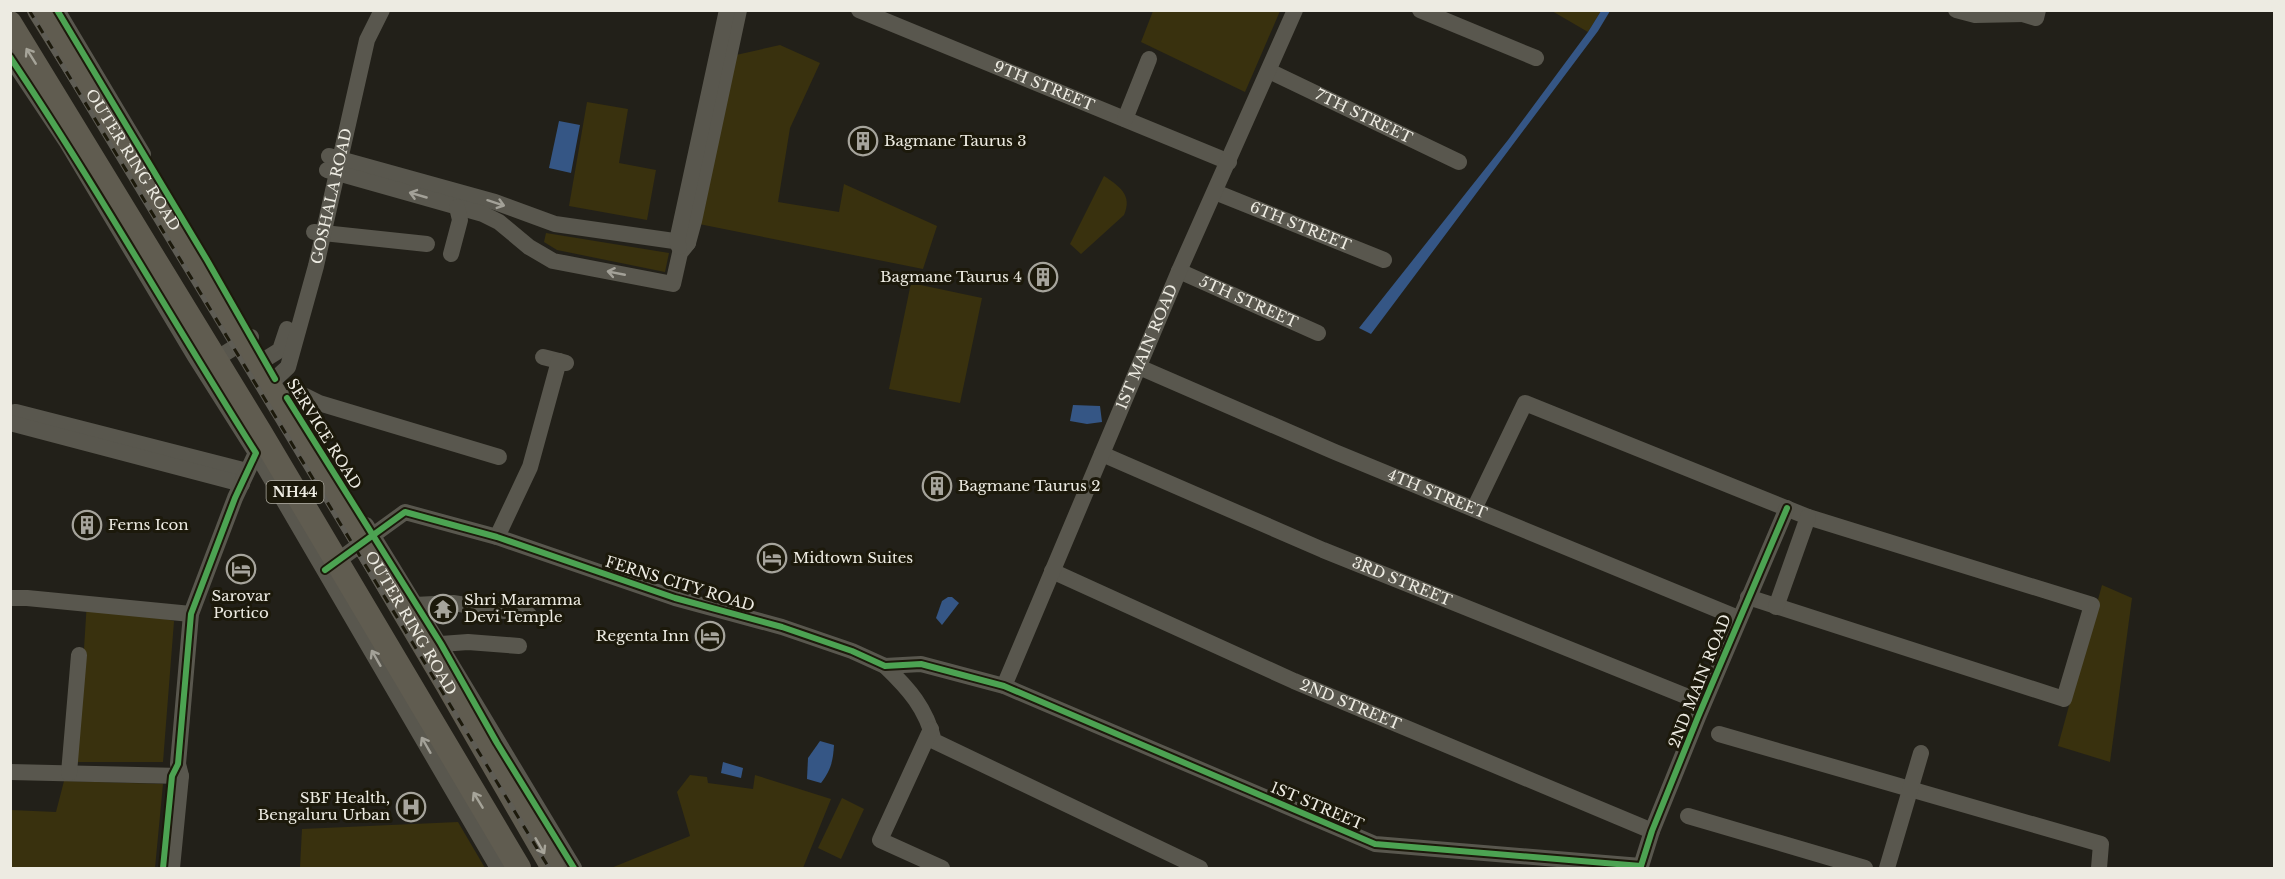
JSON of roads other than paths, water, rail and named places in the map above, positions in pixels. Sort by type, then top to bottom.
[{"type":"highway","name":"OUTER RING ROAD","points":[[39,10],[199,266],[553,868]]},
{"type":"highway","name":"OUTER RING ROAD","points":[[10,23],[171,285],[519,868]]},
{"type":"street","name":"SERVICE ROAD","points":[[57,10],[207,260],[287,399],[441,644],[497,743],[574,868]]},
{"type":"street","name":"GOSHALA ROAD","points":[[275,379],[288,367],[333,164],[358,37],[371,10]]},
{"type":"street","name":"GOSHALA ROAD","points":[[333,164],[367,40],[382,10]]},
{"type":"street","points":[[682,246],[727,10]]},
{"type":"street","points":[[333,164],[499,222],[552,261],[673,284],[739,10]]},
{"type":"street","name":"9TH STREET","points":[[859,10],[1228,162]]},
{"type":"street","name":"1ST MAIN ROAD","points":[[1004,686],[1179,271],[1295,10]]},
{"type":"street","points":[[1420,10],[1536,58]]},
{"type":"street","points":[[1956,10],[1975,15],[2024,11]]},
{"type":"street","points":[[10,57],[66,141],[202,368],[256,453],[498,868]]},
{"type":"street","points":[[1125,119],[1149,59]]},
{"type":"street","name":"7TH STREET","points":[[1269,71],[1459,162]]},
{"type":"street","points":[[333,164],[495,202],[555,224],[682,246]]},
{"type":"street","name":"6TH STREET","points":[[1215,192],[1384,260]]},
{"type":"street","points":[[451,254],[460,220],[457,207]]},
{"type":"street","points":[[318,232],[427,244]]},
{"type":"street","name":"GOSHALA ROAD","points":[[264,360],[280,350],[318,232]]},
{"type":"street","name":"5TH STREET","points":[[1179,271],[1318,333]]},
{"type":"street","points":[[202,368],[251,337]]},
{"type":"street","points":[[497,537],[530,467],[556,360]]},
{"type":"street","name":"4TH STREET","points":[[1138,367],[1335,452],[1738,618]]},
{"type":"street","points":[[287,399],[305,396],[319,403],[499,457]]},
{"type":"street","points":[[1474,509],[1525,403],[1808,517],[2092,605],[2064,699],[1748,597]]},
{"type":"street","points":[[10,413],[16,412],[244,477]]},
{"type":"street","points":[[10,423],[244,477]]},
{"type":"street","points":[[172,868],[177,772],[191,614],[244,477],[256,453]]},
{"type":"street","name":"3RD STREET","points":[[1102,454],[1323,550],[1703,703]]},
{"type":"street","name":"2ND MAIN ROAD","points":[[1641,866],[1652,831],[1703,703],[1787,508]]},
{"type":"street","name":"FERNS CITY ROAD","points":[[372,535],[405,512],[497,537],[675,598],[783,627],[852,651],[885,666],[921,664],[987,681]]},
{"type":"street","points":[[1776,607],[1808,517]]},
{"type":"street","points":[[325,570],[372,535]]},
{"type":"street","name":"2ND STREET","points":[[1052,571],[1294,681],[1652,831]]},
{"type":"street","points":[[10,598],[191,614]]},
{"type":"street","points":[[416,605],[453,603],[529,615]]},
{"type":"street","points":[[441,644],[468,642],[519,646]]},
{"type":"street","points":[[69,773],[79,655]]},
{"type":"street","points":[[885,666],[906,686],[929,720],[934,741],[1200,868]]},
{"type":"street","name":"1ST STREET","points":[[987,681],[1004,686],[1375,844],[1641,866]]},
{"type":"street","points":[[931,729],[880,840],[942,868]]},
{"type":"street","points":[[1719,734],[2101,844],[2099,868]]},
{"type":"street","points":[[1887,868],[1921,753]]},
{"type":"street","points":[[10,772],[177,772]]},
{"type":"street","points":[[163,868],[177,772]]},
{"type":"street","points":[[1688,816],[1865,868]]},
{"type":"water","points":[[1601,11],[1610,11],[1598,31],[1371,334],[1359,328],[1508,140]]},
{"type":"water","points":[[559,121],[580,125],[571,173],[549,168]]},
{"type":"water","points":[[1073,405],[1100,406],[1102,422],[1087,424],[1070,421]]},
{"type":"water","points":[[952,597],[959,603],[942,625],[936,618],[942,601]]},
{"type":"water","points":[[820,741],[834,745],[831,765],[821,783],[807,779],[808,758]]},
{"type":"water","points":[[723,762],[743,768],[741,778],[721,773]]},
{"type":"railway","points":[[29,10],[549,868]]},
{"type":"place","name":"Bagmane Taurus 3","points":[[863,141]]},
{"type":"place","name":"Bagmane Taurus 4","points":[[1043,277]]},
{"type":"place","name":"Bagmane Taurus 2","points":[[937,486]]},
{"type":"place","name":"Ferns Icon","points":[[87,525]]},
{"type":"place","name":"Midtown Suites","points":[[772,558]]},
{"type":"place","name":"Sarovar Portico","points":[[241,569]]},
{"type":"place","name":"Shri Maramma Devi Temple","points":[[443,609]]},
{"type":"place","name":"Regenta Inn","points":[[710,636]]},
{"type":"place","name":"SBF Health, Bengaluru Urban","points":[[411,807]]}]
